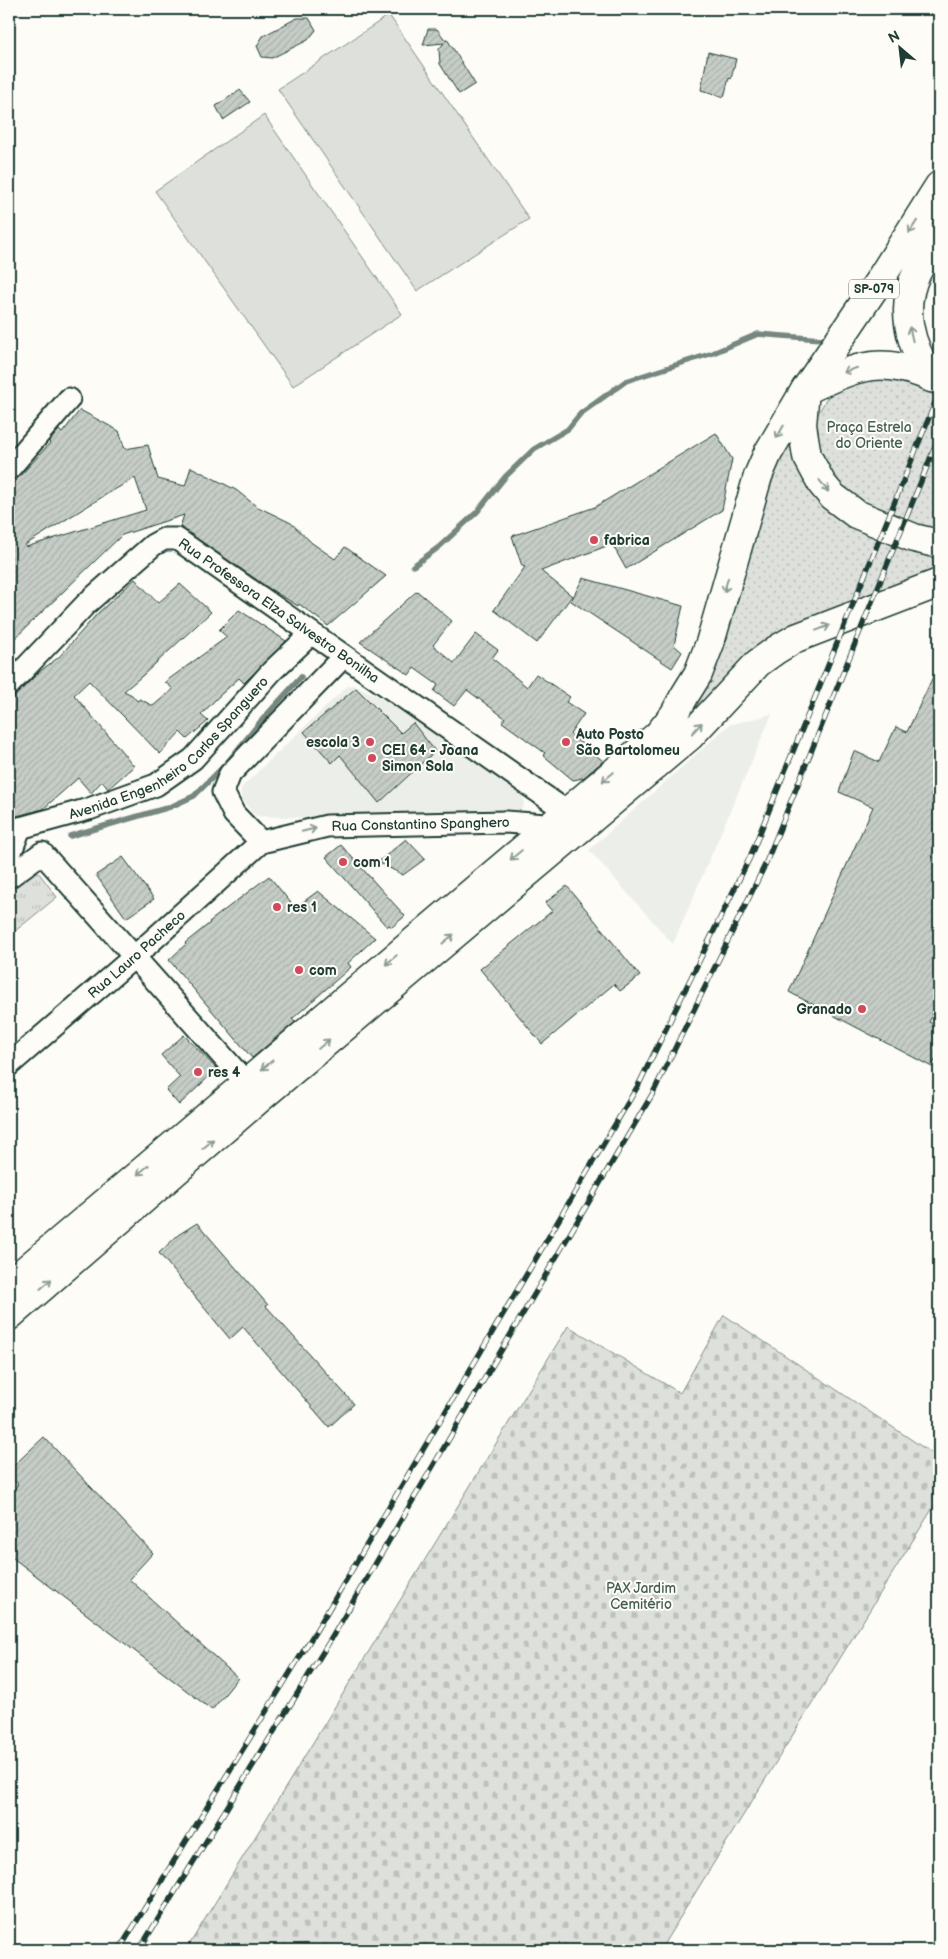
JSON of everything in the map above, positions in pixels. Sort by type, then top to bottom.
[{"type":"main road","name":"SP-079","points":[[939,186],[879,281],[805,390],[802,425],[807,456],[822,484],[844,507],[856,514],[914,538],[939,544]]},
{"type":"main road","name":"SP-079","points":[[935,379],[921,361],[910,333],[909,294],[917,272],[939,236]]},
{"type":"main road","name":"SP-079","points":[[805,390],[842,373],[873,365],[910,370],[935,379]]},
{"type":"main road","points":[[9,1284],[566,822],[658,734],[674,715],[694,681],[710,643],[758,476],[777,437],[805,390]]},
{"type":"main road","points":[[566,822],[690,736],[758,664],[776,650],[796,638],[939,583]]},
{"type":"main road","points":[[9,1316],[248,1085]]},
{"type":"street","points":[[9,469],[17,448],[69,399]]},
{"type":"street","name":"Rua Professora Elza Salvestro Bonilha","points":[[9,685],[87,603],[153,544],[164,539],[177,540],[344,656],[566,822]]},
{"type":"street","name":"Avenida Engenheiro Carlos Spanguero","points":[[14,829],[89,809],[156,785],[193,759],[272,672],[311,634]]},
{"type":"street","points":[[261,842],[234,814],[223,792],[230,774],[344,656]]},
{"type":"street","name":"Rua Constantino Spanghero","points":[[261,842],[327,826],[566,822]]},
{"type":"street","points":[[9,857],[14,829]]},
{"type":"street","name":"Rua Lauro Pacheco","points":[[9,1065],[134,957],[261,842]]},
{"type":"street","points":[[9,877],[42,853],[248,1085]]},
{"type":"shaded area","name":"CEI 64 - Joana Simon Sola","points":[[354,685],[391,702],[523,793],[524,804],[520,813],[500,817],[311,818],[257,816],[252,813],[241,797],[241,788],[338,695],[348,686]]},
{"type":"shaded area","points":[[772,714],[673,944],[589,850],[729,725]]},
{"type":"green space","points":[[389,15],[529,219],[417,291],[278,89]]},
{"type":"green space","points":[[264,115],[402,314],[293,386],[155,191]]},
{"type":"green space","name":"Praça Estrela do Oriente","points":[[871,376],[914,381],[939,394],[939,531],[870,510],[823,471],[814,423],[820,410],[828,396],[851,382]]},
{"type":"green space","points":[[791,431],[797,462],[939,556],[939,571],[858,607],[684,729],[760,503]]},
{"type":"green space","points":[[38,872],[57,897],[9,936],[9,881]]},
{"type":"green space","name":"PAX Jardim Cemitério","points":[[724,1315],[939,1458],[939,1498],[660,1950],[186,1950],[568,1326],[680,1393]]},
{"type":"building","points":[[297,18],[309,18],[316,30],[308,40],[272,58],[262,57],[257,46],[263,36]]},
{"type":"building","points":[[428,29],[437,29],[446,41],[447,39],[475,84],[459,94],[440,64],[439,49],[444,43],[423,45]]},
{"type":"building","points":[[708,52],[736,59],[724,97],[701,90]]},
{"type":"building","points":[[240,90],[250,102],[223,120],[216,106]]},
{"type":"building","points":[[80,410],[119,431],[125,449],[148,445],[158,479],[185,486],[191,467],[236,490],[256,506],[291,523],[312,543],[335,559],[345,547],[386,576],[328,626],[299,604],[298,606],[270,589],[180,527],[184,515],[122,535],[9,644],[9,488],[50,443],[59,430],[62,433]],"holes":[[[135,478],[146,510],[26,547],[25,545]]]},
{"type":"building","name":"fabrica","points":[[716,433],[732,459],[722,510],[626,569],[612,544],[541,571],[572,596],[537,643],[494,610],[525,567],[522,566],[512,536],[595,507]]},
{"type":"building","name":"fabrica","points":[[583,578],[683,606],[674,645],[682,652],[672,668],[571,601]]},
{"type":"building","points":[[135,579],[158,603],[180,584],[211,612],[124,691],[132,695],[137,701],[140,699],[153,706],[173,689],[165,682],[227,637],[219,630],[239,610],[286,641],[244,683],[239,678],[217,698],[201,715],[208,721],[187,739],[180,732],[160,754],[89,681],[74,695],[134,766],[108,789],[102,781],[91,793],[78,778],[43,809],[13,817],[9,811],[9,702],[39,672],[59,657],[97,614]]},
{"type":"building","points":[[417,591],[452,621],[433,645],[454,663],[476,634],[498,650],[492,658],[527,687],[536,674],[570,697],[566,702],[584,714],[570,734],[603,761],[583,778],[573,780],[543,755],[545,753],[502,722],[505,718],[467,690],[454,706],[434,691],[438,685],[414,668],[409,675],[360,642]]},
{"type":"building","points":[[939,664],[939,1002],[929,1022],[939,1027],[939,1052],[932,1067],[789,992],[873,807],[839,792],[854,751],[879,762],[896,727],[907,732]]},
{"type":"building","name":"escola 3","points":[[356,688],[401,733],[413,723],[435,751],[379,803],[340,755],[332,763],[304,732]]},
{"type":"building","points":[[406,839],[425,859],[403,875],[378,862]]},
{"type":"building","points":[[341,845],[405,916],[392,927],[389,925],[387,927],[326,857]]},
{"type":"building","points":[[123,857],[154,899],[126,918],[96,875]]},
{"type":"building","points":[[269,876],[295,908],[318,891],[375,938],[348,963],[351,967],[292,1019],[295,1022],[252,1058],[169,960],[209,922]]},
{"type":"building","points":[[567,886],[640,976],[620,991],[614,984],[542,1044],[480,969],[552,911],[545,903]]},
{"type":"building","name":"res 4","points":[[184,1035],[217,1069],[179,1105],[166,1090],[180,1077],[161,1055]]},
{"type":"building","points":[[197,1223],[268,1305],[266,1306],[354,1404],[329,1427],[243,1327],[230,1339],[159,1253],[178,1235]]},
{"type":"building","points":[[44,1437],[153,1553],[129,1579],[238,1678],[212,1710],[9,1555],[9,1497],[18,1484],[9,1476],[9,1470]]},
{"type":"waterway","points":[[413,566],[439,547],[477,512],[505,477],[534,449],[568,429],[580,414],[626,381],[713,353],[758,334],[821,339]]},
{"type":"waterway","points":[[70,836],[170,807],[194,796],[226,764],[261,721],[301,677]]},
{"type":"railway","points":[[119,1950],[317,1629],[639,1084],[750,857],[939,393]]},
{"type":"railway","points":[[139,1950],[331,1639],[653,1093],[765,865],[939,437]]},
{"type":"place","name":"fabrica","points":[[594,540]]},
{"type":"place","name":"escola 3","points":[[370,742]]},
{"type":"place","name":"Auto Posto São Bartolomeu","points":[[566,742]]},
{"type":"place","name":"CEI 64 - Joana Simon Sola","points":[[372,758]]},
{"type":"place","name":"com 1","points":[[343,862]]},
{"type":"place","name":"res 1","points":[[277,907]]},
{"type":"place","name":"com","points":[[299,970]]},
{"type":"place","name":"Granado","points":[[862,1009]]},
{"type":"place","name":"res 4","points":[[198,1072]]}]
